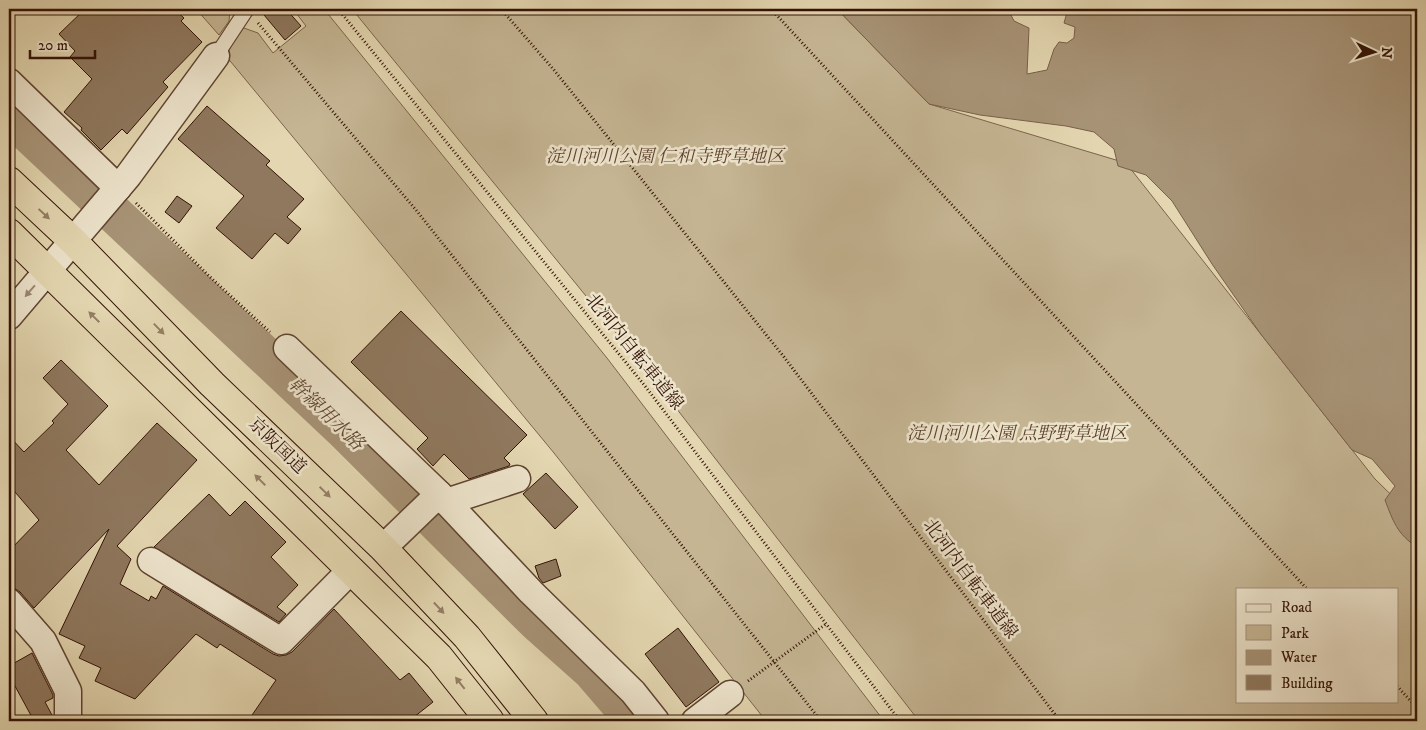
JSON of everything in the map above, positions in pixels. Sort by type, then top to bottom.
[{"type":"highway","name":"京阪国道","points":[[9,181],[73,241],[212,384],[383,548],[467,637],[534,721]]},
{"type":"highway","name":"京阪国道","points":[[9,233],[439,657],[490,721]]},
{"type":"street","points":[[9,316],[116,191],[216,56]]},
{"type":"street","points":[[9,82],[116,191]]},
{"type":"street","points":[[287,348],[442,498],[531,592],[633,692],[656,721]]},
{"type":"street","points":[[383,548],[403,529],[442,498],[518,479]]},
{"type":"street","points":[[151,561],[281,641],[351,570]]},
{"type":"street","points":[[12,612],[43,640],[68,691],[68,721]]},
{"type":"street","points":[[696,721],[730,694]]},
{"type":"lane","points":[[216,56],[247,9]]},
{"type":"path","name":"北河内自転車道線","points":[[338,9],[645,386],[900,721]]},
{"type":"path","name":"北河内自転車道線","points":[[501,9],[554,70],[784,357],[1060,721]]},
{"type":"path","points":[[771,9],[1306,588]]},
{"type":"path","points":[[256,21],[416,210],[821,721]]},
{"type":"path","points":[[116,191],[134,202],[209,276],[287,348]]},
{"type":"path","points":[[730,694],[826,624]]},
{"type":"path","points":[[1398,687],[1417,708]]},
{"type":"green space","points":[[196,9],[230,9],[229,21],[219,35]]},
{"type":"green space","points":[[293,9],[324,9],[607,358],[884,721],[766,721],[554,453],[226,56],[241,27],[258,33],[273,53],[306,26]]},
{"type":"green space","name":"淀川河川公園 点野野草地区","points":[[352,9],[837,9],[929,104],[1126,163],[1375,479],[1417,520],[1417,721],[919,721],[652,377]]},
{"type":"water","points":[[837,9],[1008,9],[1014,21],[1029,28],[1027,74],[1047,70],[1054,49],[1059,42],[1067,43],[1074,38],[1075,27],[1064,23],[1068,9],[1417,9],[1417,547],[1400,532],[1393,521],[1385,500],[1395,486],[1372,459],[1352,450],[1260,333],[1212,264],[1172,201],[1146,175],[1118,166],[1114,149],[1094,132],[1066,126],[980,115],[929,104]]},
{"type":"building","points":[[85,9],[174,9],[184,18],[181,21],[202,42],[163,82],[168,87],[127,134],[122,129],[101,150],[81,130],[82,128],[64,112],[92,79],[70,57],[75,51],[59,34]]},
{"type":"building","points":[[259,9],[286,9],[301,26],[285,40]]},
{"type":"building","points":[[207,106],[270,161],[266,165],[304,199],[287,217],[301,229],[288,244],[275,233],[252,259],[216,228],[244,196],[178,139]]},
{"type":"building","points":[[177,196],[192,206],[179,223],[165,212]]},
{"type":"building","points":[[401,311],[527,435],[504,458],[510,464],[509,466],[469,479],[444,454],[433,466],[417,449],[428,438],[351,362]]},
{"type":"building","points":[[61,360],[108,406],[66,450],[99,485],[157,423],[197,460],[117,546],[131,559],[120,584],[149,601],[151,596],[156,599],[163,586],[279,656],[292,652],[334,609],[400,680],[409,673],[433,702],[409,721],[248,721],[276,680],[220,644],[217,648],[196,634],[135,699],[95,681],[101,668],[79,658],[85,646],[59,634],[109,529],[34,608],[20,592],[9,587],[9,551],[39,520],[9,485],[9,436],[24,452],[54,423],[52,421],[68,404],[43,378]]},
{"type":"building","points":[[546,473],[578,507],[555,529],[523,494]]},
{"type":"building","points":[[209,494],[230,516],[245,501],[286,542],[271,557],[298,585],[277,607],[286,614],[279,622],[154,547]]},
{"type":"building","points":[[556,559],[561,576],[543,583],[535,566]]},
{"type":"building","points":[[678,628],[719,682],[686,707],[645,654]]},
{"type":"building","points":[[32,653],[53,695],[53,698],[45,702],[53,717],[53,721],[34,721],[9,675],[9,666]]},
{"type":"waterway","name":"幹線用水路","points":[[9,115],[343,429],[537,622],[592,671],[635,721]]},
{"type":"park label","name":"淀川河川公園 仁和寺野草地区","points":[[665,157]]}]
